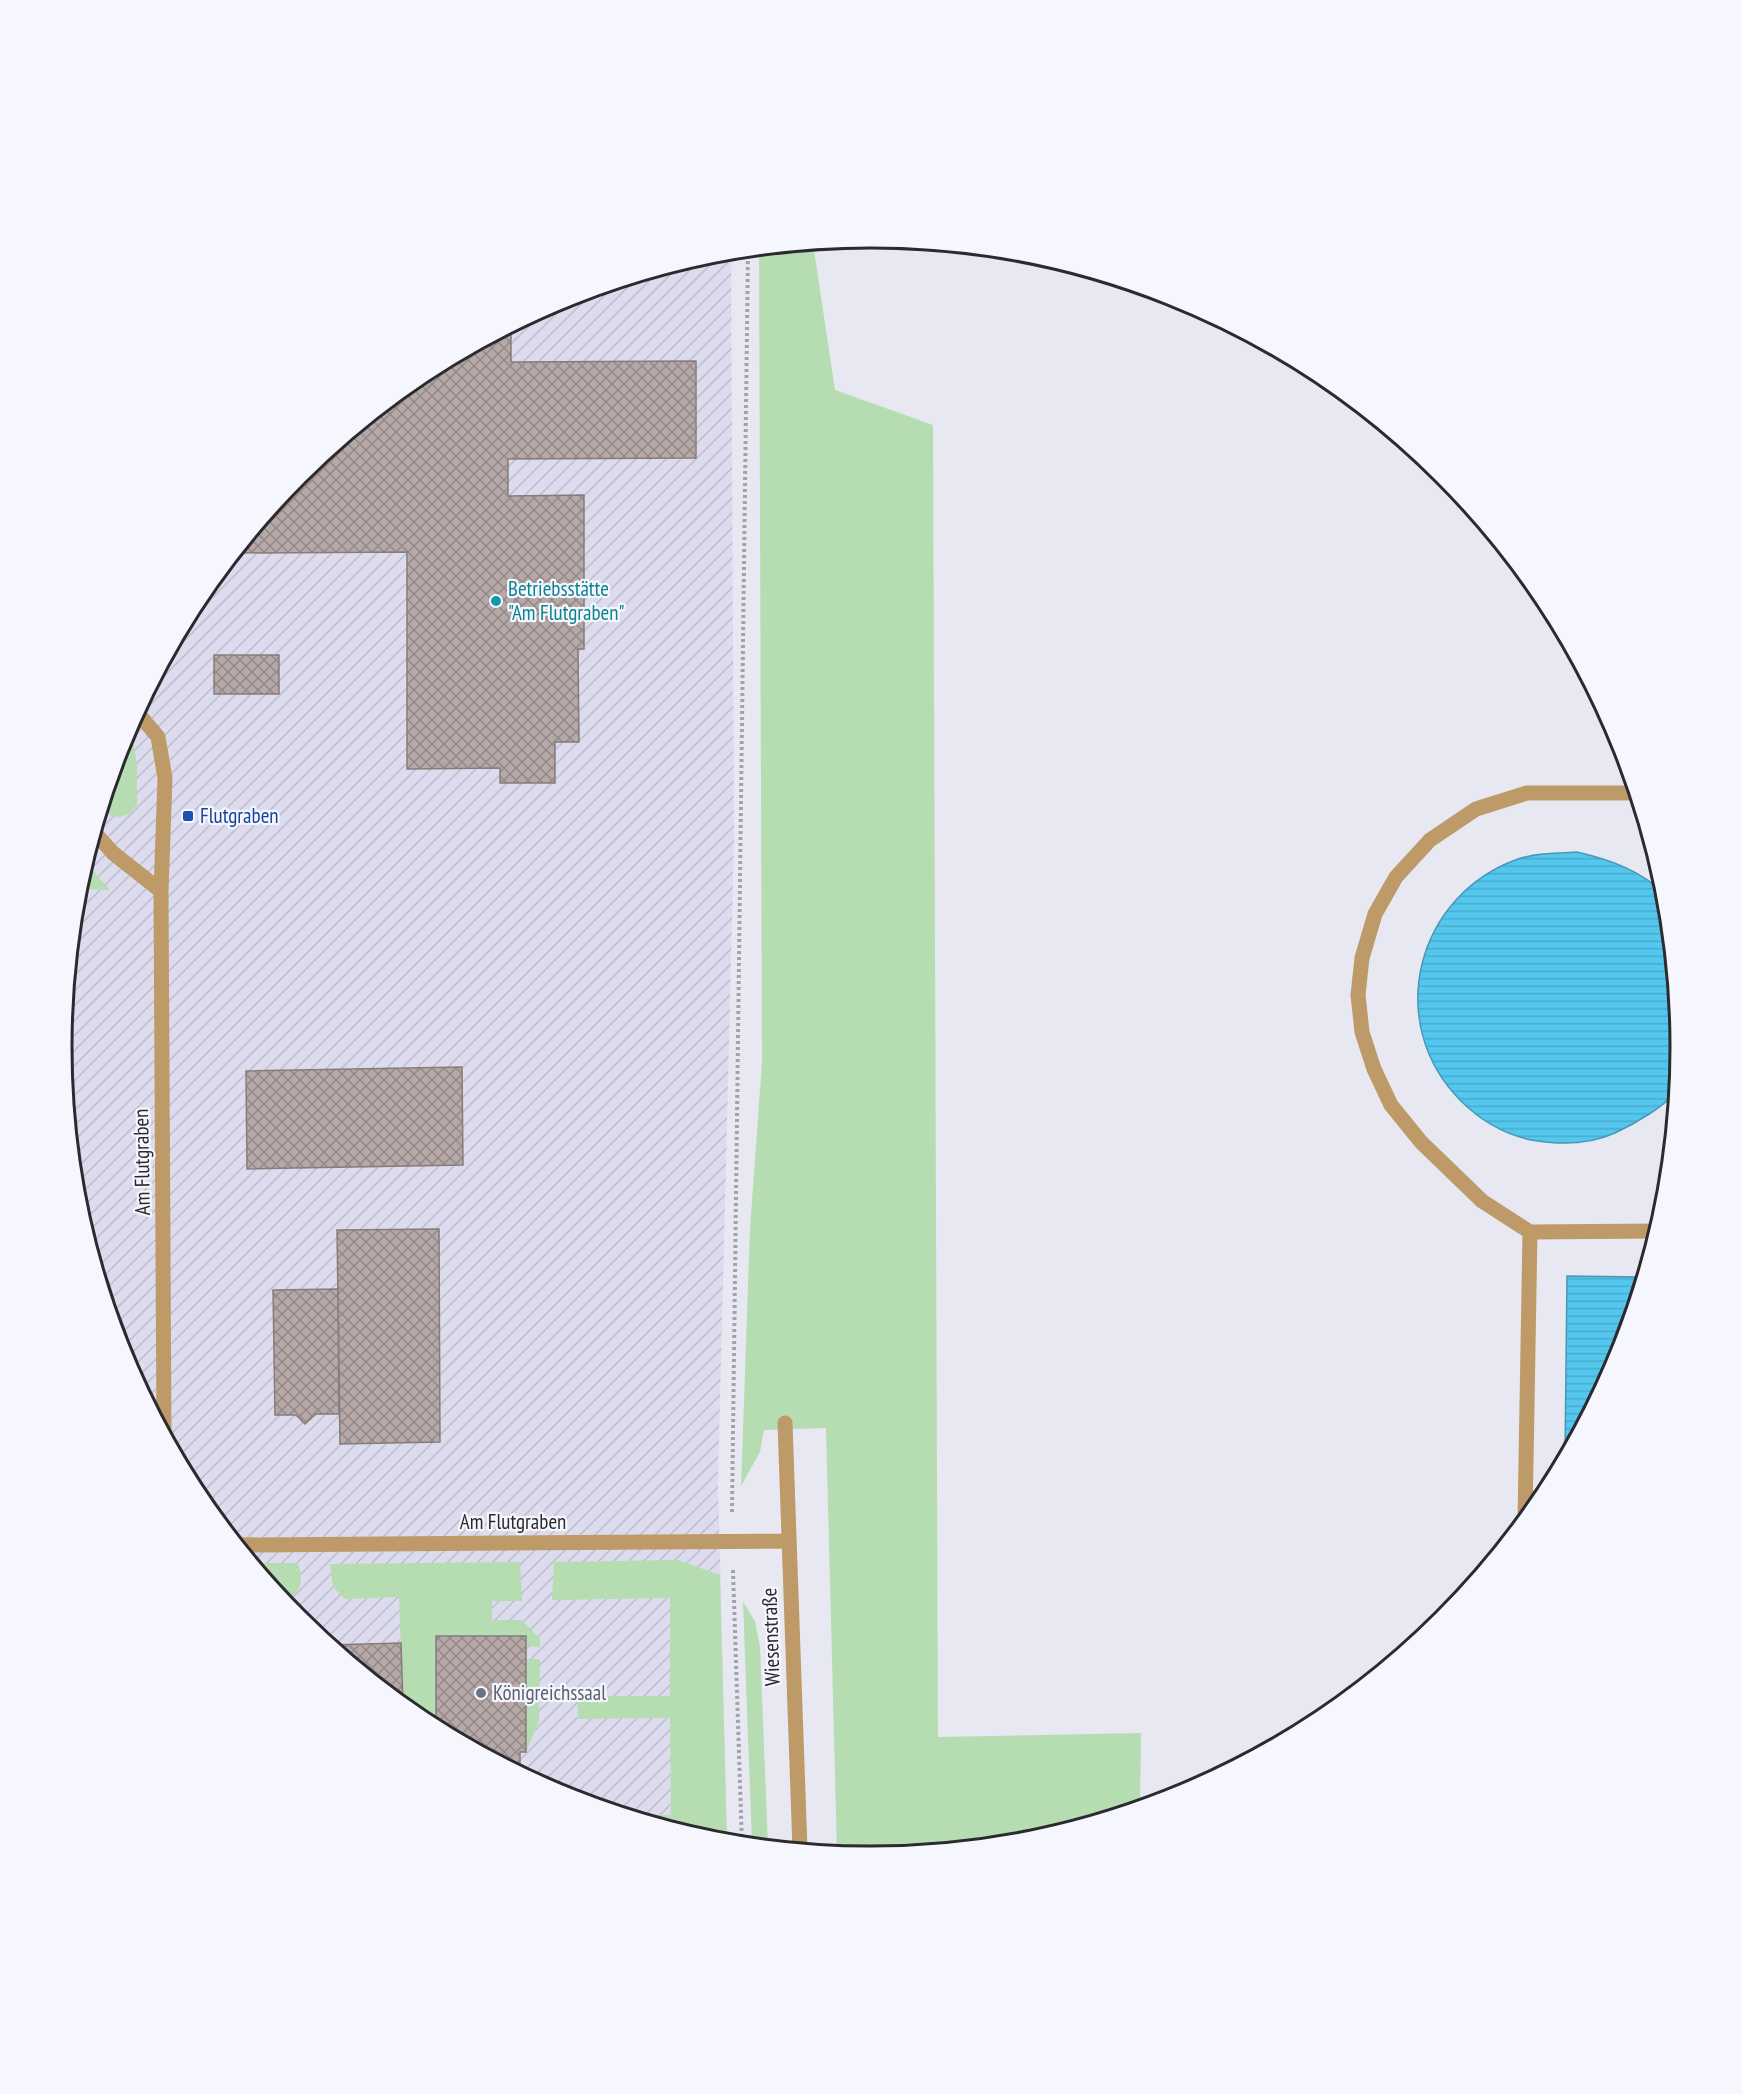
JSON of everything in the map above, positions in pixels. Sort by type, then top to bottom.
[{"type":"lane","name":"Am Flutgraben","points":[[143,719],[158,737],[165,778],[161,891],[164,1418]]},
{"type":"lane","points":[[1629,793],[1527,793],[1476,809],[1430,840],[1396,877],[1375,914],[1362,958],[1358,995],[1362,1032],[1374,1069],[1391,1105],[1421,1142],[1482,1201],[1530,1232],[1648,1231]]},
{"type":"lane","points":[[100,838],[113,853],[161,891]]},
{"type":"lane","points":[[1525,1505],[1530,1232]]},
{"type":"lane","name":"Wiesenstraße","points":[[785,1423],[800,1842]]},
{"type":"lane","name":"Am Flutgraben","points":[[247,1545],[788,1541]]},
{"type":"path","points":[[742,1835],[732,1542],[748,258]]},
{"type":"shaded area","points":[[731,261],[734,840],[718,1481],[727,1833],[664,1819],[614,1804],[565,1785],[471,1739],[427,1711],[344,1648],[306,1612],[270,1574],[207,1491],[154,1400],[133,1353],[114,1304],[87,1203],[74,1099],[72,1047],[74,995],[87,889],[109,890],[92,870],[114,790],[154,694],[179,647],[237,561],[270,520],[306,482],[344,446],[385,413],[427,383],[518,330],[614,290],[664,275]]},
{"type":"green space","points":[[814,250],[835,390],[933,425],[938,1737],[1141,1733],[1140,1799],[1078,1819],[1027,1831],[975,1839],[923,1844],[837,1845],[826,1428],[764,1430],[760,1452],[741,1486],[750,1229],[762,1062],[759,256]]},
{"type":"green space","points":[[132,744],[137,765],[137,805],[129,814],[120,817],[111,816],[108,811]]},
{"type":"green space","points":[[92,870],[110,890],[87,889]]},
{"type":"green space","points":[[678,1560],[720,1575],[727,1833],[652,1815],[671,1815],[670,1718],[578,1719],[577,1696],[670,1696],[670,1598],[552,1600],[554,1562]]},
{"type":"green space","points":[[520,1562],[522,1601],[492,1601],[492,1620],[522,1620],[540,1639],[540,1647],[526,1646],[526,1636],[436,1637],[436,1717],[403,1694],[399,1597],[345,1599],[333,1587],[330,1564]]},
{"type":"green space","points":[[261,1563],[298,1563],[301,1580],[297,1591],[291,1597]]},
{"type":"green space","points":[[743,1602],[755,1621],[760,1646],[768,1839],[752,1837]]},
{"type":"green space","points":[[526,1659],[540,1659],[539,1721],[526,1752]]},
{"type":"water","points":[[1577,852],[1602,859],[1624,867],[1653,884],[1663,943],[1670,1047],[1668,1099],[1649,1114],[1615,1133],[1584,1142],[1531,1140],[1502,1130],[1476,1114],[1461,1101],[1437,1070],[1423,1035],[1418,1000],[1422,964],[1435,931],[1455,901],[1483,877],[1518,859]]},
{"type":"water","points":[[1567,1276],[1636,1277],[1609,1353],[1565,1443]]},
{"type":"building","name":"Betriebsstätte \"Am Flutgraben\"","points":[[511,334],[511,362],[696,361],[696,458],[508,459],[508,496],[584,495],[584,649],[578,649],[579,742],[555,742],[555,783],[500,783],[500,768],[407,769],[407,552],[243,553],[270,520],[344,446],[427,383]]},
{"type":"building","points":[[214,655],[279,655],[279,694],[214,694]]},
{"type":"building","points":[[462,1067],[463,1165],[247,1169],[246,1071]]},
{"type":"building","points":[[439,1229],[440,1442],[340,1444],[337,1230]]},
{"type":"building","points":[[338,1289],[339,1414],[316,1414],[305,1424],[296,1415],[275,1415],[273,1290]]},
{"type":"building","name":"Königreichssaal","points":[[436,1636],[526,1636],[526,1752],[520,1752],[520,1765],[471,1739],[436,1717]]},
{"type":"building","points":[[401,1643],[403,1694],[385,1681],[340,1645]]},
{"type":"place","name":"Betriebsstätte \"Am Flutgraben\"","points":[[496,601]]},
{"type":"place","name":"Flutgraben","points":[[188,816]]},
{"type":"place","name":"Königreichssaal","points":[[481,1693]]}]
